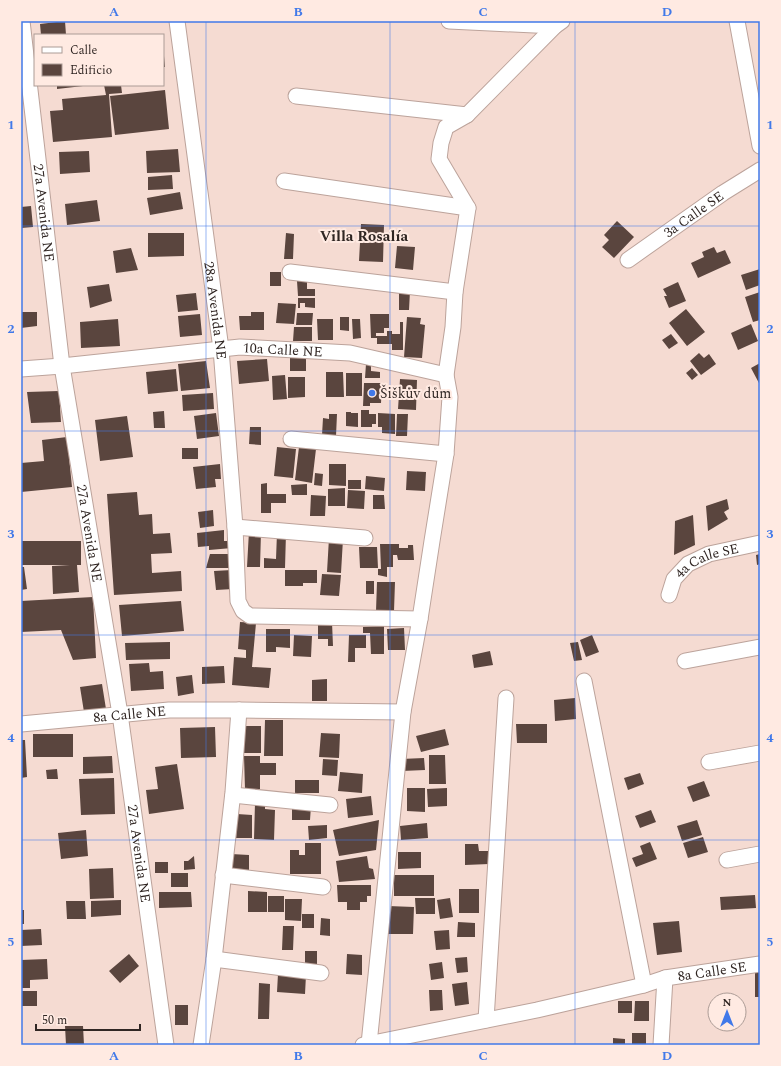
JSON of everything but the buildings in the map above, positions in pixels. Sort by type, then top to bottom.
[{"type":"street","name":"27a Avenida NE","points":[[22,21],[62,366],[120,714],[166,1045]]},
{"type":"street","name":"28a Avenida NE","points":[[177,21],[221,349],[235,527],[238,601],[243,611],[250,616],[420,619]]},
{"type":"street","points":[[449,21],[558,24]]},
{"type":"street","points":[[737,21],[760,146]]},
{"type":"street","points":[[366,1044],[403,712],[420,619],[446,454],[450,396],[446,375],[454,327],[456,292],[468,208],[440,159],[441,143],[446,127],[467,115],[558,24]]},
{"type":"street","points":[[296,96],[467,115]]},
{"type":"street","name":"3a Calle SE","points":[[628,260],[723,193],[760,170]]},
{"type":"street","points":[[284,182],[468,208]]},
{"type":"street","points":[[290,272],[456,292]]},
{"type":"street","name":"10a Calle NE","points":[[21,369],[240,347],[350,353],[446,375]]},
{"type":"street","points":[[291,439],[446,454]]},
{"type":"street","points":[[235,527],[365,538]]},
{"type":"street","name":"4a Calle SE","points":[[669,595],[674,579],[688,564],[708,554],[760,544]]},
{"type":"street","points":[[685,661],[760,647]]},
{"type":"street","points":[[584,681],[644,985]]},
{"type":"street","points":[[486,1020],[506,698]]},
{"type":"street","name":"8a Calle NE","points":[[21,724],[169,710],[403,712]]},
{"type":"street","points":[[202,1045],[214,959],[233,795],[239,710]]},
{"type":"street","points":[[708,762],[760,753]]},
{"type":"street","points":[[233,795],[330,805]]},
{"type":"street","points":[[727,860],[760,854]]},
{"type":"street","points":[[223,875],[323,886]]},
{"type":"street","points":[[214,959],[321,973]]},
{"type":"street","name":"8a Calle SE","points":[[366,1044],[537,1010],[644,985],[665,978],[760,964]]},
{"type":"street","points":[[661,1045],[665,978]]},
{"type":"place","name":"Šiškův dům","points":[[372,393]]},
{"type":"district","name":"Villa Rosalía","points":[[364,236]]}]
